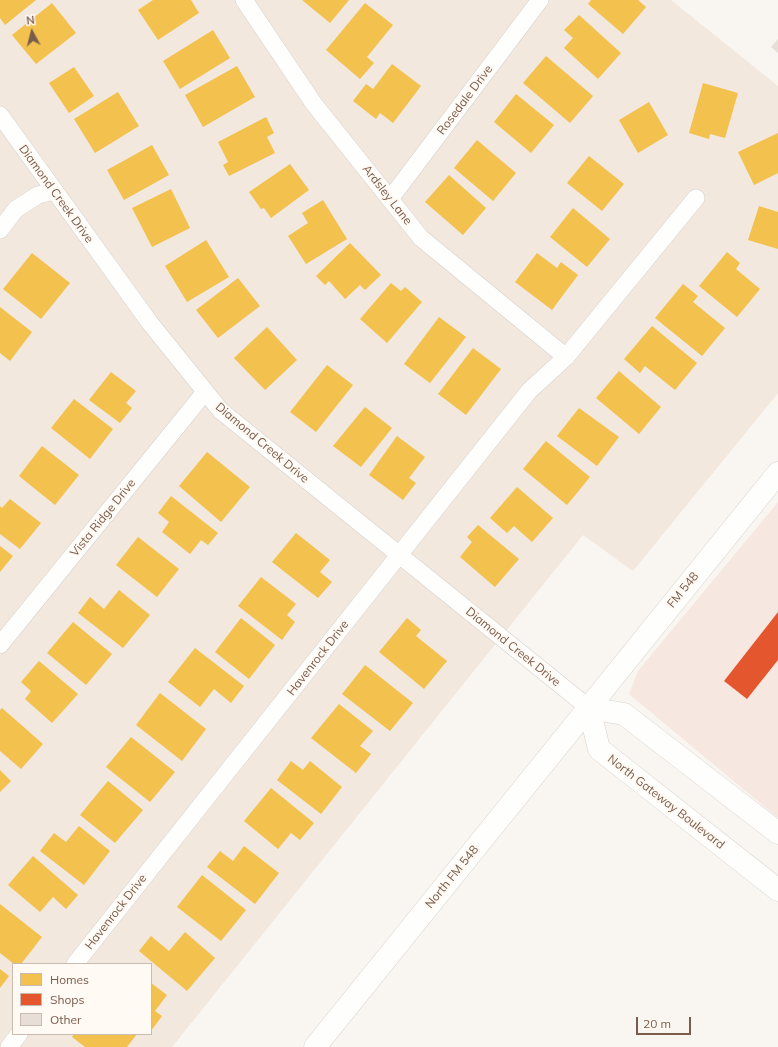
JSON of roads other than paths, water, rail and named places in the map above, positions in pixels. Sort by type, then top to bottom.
[{"type":"main road","name":"FM 548","points":[[589,708],[778,473]]},
{"type":"main road","points":[[589,708],[624,714],[778,833]]},
{"type":"main road","name":"North Gateway Boulevard","points":[[589,708],[599,749],[778,890]]},
{"type":"main road","name":"North FM 548","points":[[315,1047],[589,708]]},
{"type":"street","name":"Ardsley Lane","points":[[244,0],[314,104],[421,238],[566,356]]},
{"type":"street","name":"Rosedale Drive","points":[[390,200],[540,0]]},
{"type":"street","name":"Diamond Creek Drive","points":[[0,115],[150,323],[221,411],[589,708]]},
{"type":"street","points":[[0,230],[16,209],[38,195],[54,191]]},
{"type":"street","name":"Havenrock Drive","points":[[76,963],[529,391],[566,356],[696,198]]},
{"type":"street","name":"Vista Ridge Drive","points":[[0,645],[205,392]]},
{"type":"street","points":[[9,1047],[18,1035]]}]
